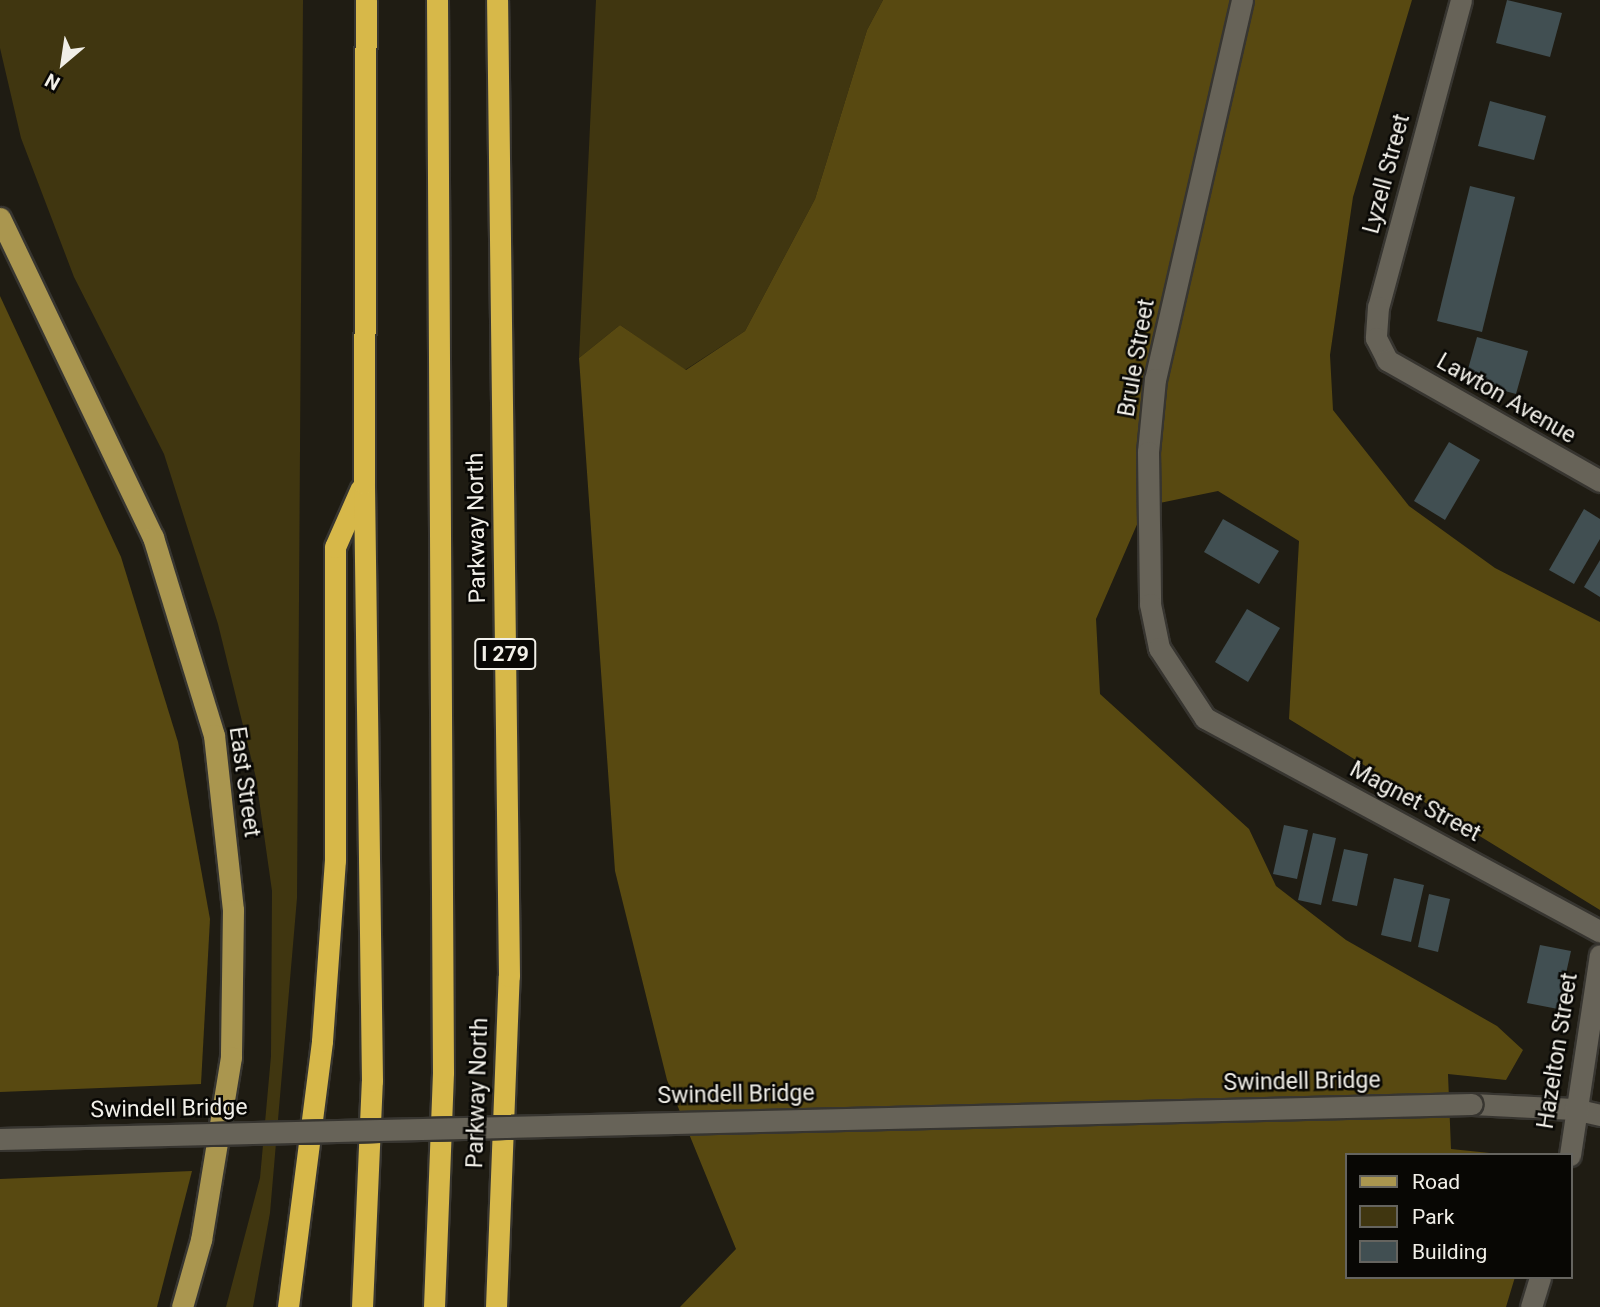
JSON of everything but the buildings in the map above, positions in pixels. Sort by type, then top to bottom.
[{"type":"highway","points":[[362,1307],[372,1081],[364,483],[366,0]]},
{"type":"highway","points":[[433,1307],[443,1072],[437,0]]},
{"type":"highway","name":"Parkway North","points":[[496,1307],[509,976],[497,0]]},
{"type":"highway","points":[[288,1307],[322,1041],[334,860],[335,547],[364,483]]},
{"type":"main road","name":"East Street","points":[[0,218],[153,537],[214,735],[233,910],[231,1057],[201,1240],[182,1307]]},
{"type":"street","name":"Brule Street","points":[[1205,718],[1159,648],[1150,604],[1148,453],[1155,379],[1242,0]]},
{"type":"street","name":"Lyzell Street","points":[[1387,360],[1376,338],[1378,307],[1461,0]]},
{"type":"street","name":"Lawton Avenue","points":[[1387,360],[1600,481]]},
{"type":"street","name":"Magnet Street","points":[[1205,718],[1600,932]]},
{"type":"street","name":"Hazelton Street","points":[[1570,1153],[1574,1109],[1600,955]]},
{"type":"street","name":"Swindell Bridge","points":[[0,1139],[1472,1104],[1574,1109],[1600,1115]]},
{"type":"street","points":[[1531,1307],[1539,1279]]},
{"type":"green space","points":[[0,0],[303,0],[297,898],[270,1213],[253,1307],[226,1307],[260,1178],[271,1056],[272,891],[256,778],[218,624],[164,454],[74,277],[21,138],[0,48]]},
{"type":"green space","points":[[596,0],[883,0],[867,30],[815,199],[745,331],[685,370],[620,325],[579,358]]},
{"type":"shaded area","points":[[883,0],[1412,0],[1353,197],[1330,355],[1333,410],[1409,506],[1495,568],[1600,622],[1600,910],[1289,719],[1299,541],[1218,491],[1145,506],[1096,619],[1100,694],[1249,829],[1276,886],[1346,940],[1497,1026],[1523,1050],[1506,1080],[1448,1074],[1451,1149],[1490,1153],[1344,1153],[1344,1279],[1514,1279],[1506,1307],[680,1307],[736,1249],[667,1080],[615,871],[579,358],[620,325],[686,370],[745,331],[815,199],[867,30]]},
{"type":"shaded area","points":[[0,296],[121,557],[178,742],[210,919],[201,1084],[0,1092]]},
{"type":"shaded area","points":[[192,1171],[157,1307],[0,1307],[0,1179]]}]
